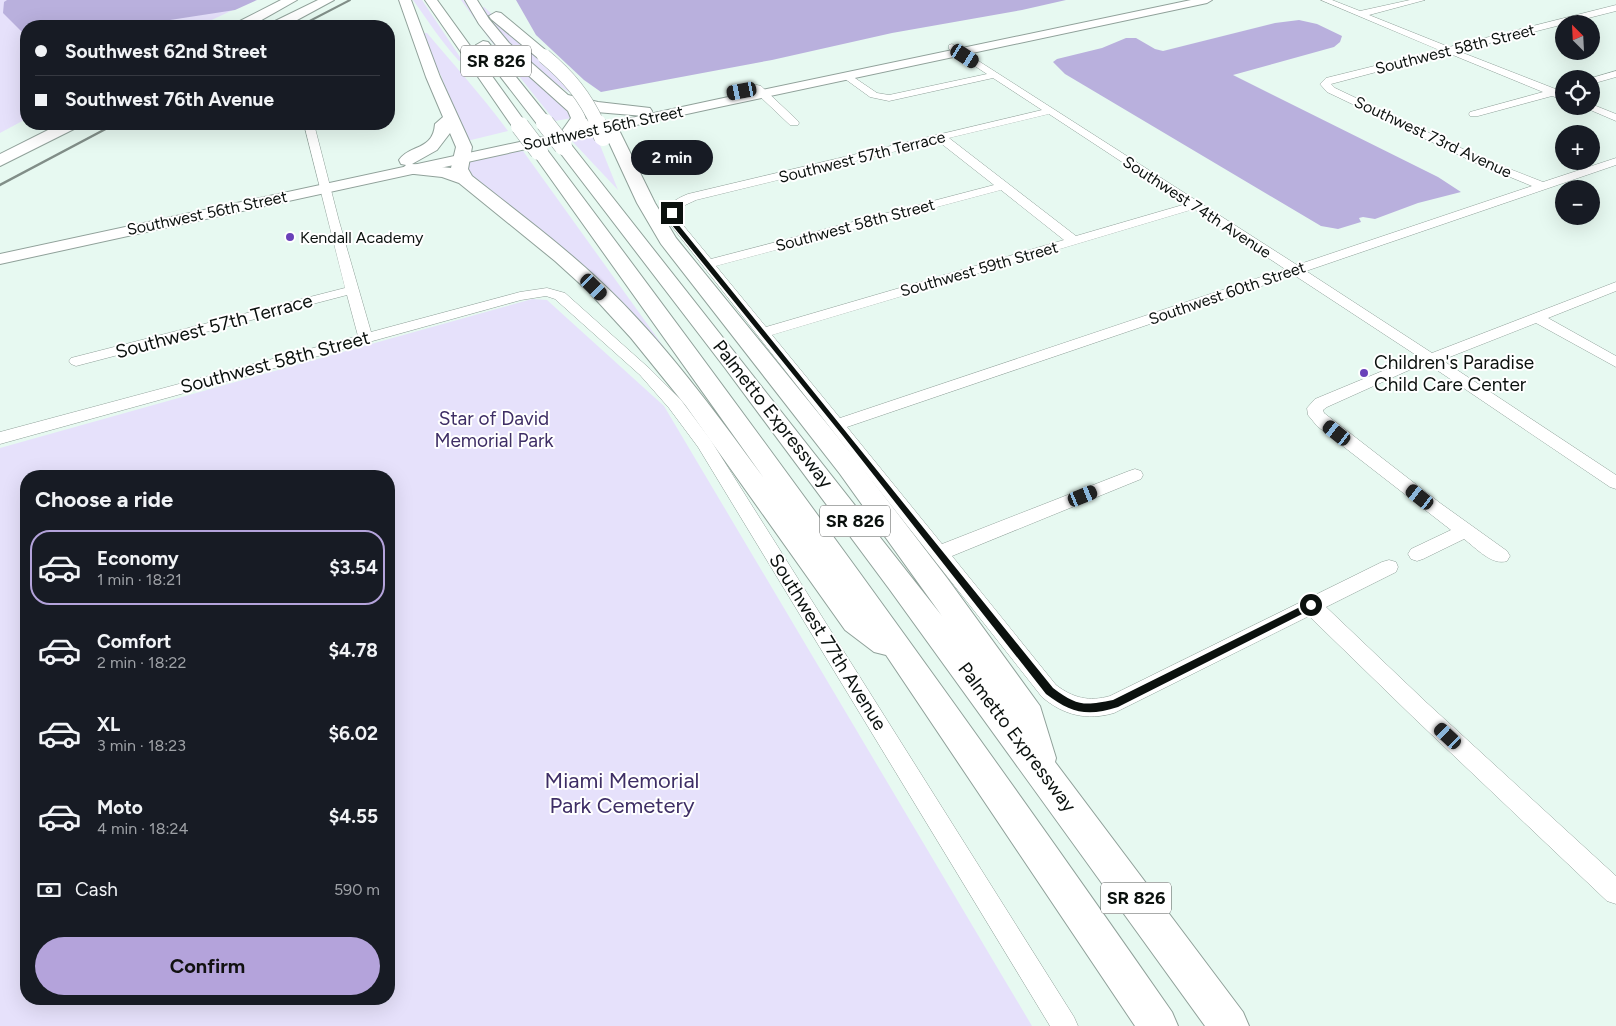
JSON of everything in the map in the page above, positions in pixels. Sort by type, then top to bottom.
[{"type":"highway","points":[[239,20],[275,0]]},
{"type":"highway","points":[[253,20],[291,0]]},
{"type":"highway","points":[[271,20],[309,0]]},
{"type":"highway","points":[[288,20],[328,0]]},
{"type":"highway","name":"Palmetto Expressway","points":[[431,0],[517,121],[671,330],[903,657],[1158,1026]]},
{"type":"highway","points":[[471,0],[484,21],[504,46],[577,112],[579,118],[577,124],[564,141]]},
{"type":"highway","points":[[482,0],[501,20],[568,77],[583,94],[605,133],[627,195],[659,252],[664,273]]},
{"type":"highway","points":[[407,4],[432,34]]},
{"type":"highway","points":[[407,4],[464,162],[639,333],[694,400],[855,622],[903,657]]},
{"type":"highway","name":"Palmetto Expressway","points":[[472,30],[543,121],[564,141],[838,498],[1043,770],[1229,1026]]},
{"type":"highway","points":[[463,70],[497,107],[517,121]]},
{"type":"highway","points":[[559,94],[596,107],[644,111]]},
{"type":"highway","points":[[623,152],[632,132],[660,116]]},
{"type":"highway","points":[[409,165],[439,140],[443,134],[443,124],[450,119]]},
{"type":"highway","points":[[577,124],[605,133],[614,133],[646,203],[668,240],[878,506],[1029,716],[1043,770]]},
{"type":"highway","points":[[0,149],[37,130]]},
{"type":"highway","points":[[0,160],[60,130]]},
{"type":"highway","points":[[409,165],[444,172],[464,162]]},
{"type":"main road","name":"Southwest 56th Street","points":[[956,50],[1180,0]]},
{"type":"main road","name":"Southwest 56th Street","points":[[0,250],[409,165],[464,162],[605,133],[660,116],[760,91],[1207,0]]},
{"type":"main road","name":"Southwest 56th Street","points":[[464,162],[577,124],[760,91]]},
{"type":"main road","name":"Southwest 56th Street","points":[[0,259],[324,183]]},
{"type":"street","points":[[1325,0],[1555,93]]},
{"type":"street","points":[[1360,14],[1421,0]]},
{"type":"street","name":"Southwest 58th Street","points":[[1325,85],[1329,81],[1616,8]]},
{"type":"street","name":"Southwest 74th Avenue","points":[[956,50],[1430,358],[1616,483]]},
{"type":"street","points":[[843,73],[865,90],[882,97],[899,96],[994,75]]},
{"type":"street","points":[[1600,78],[1616,74]]},
{"type":"street","name":"Southwest 73rd Avenue","points":[[1325,85],[1330,90],[1476,160],[1542,186]]},
{"type":"street","points":[[760,91],[794,123]]},
{"type":"street","points":[[1474,114],[1555,91]]},
{"type":"street","name":"Southwest 57th Terrace","points":[[707,264],[672,221],[672,213],[675,206],[697,196],[1050,111]]},
{"type":"street","points":[[1600,112],[1616,118]]},
{"type":"street","points":[[311,130],[366,338]]},
{"type":"street","points":[[941,138],[1074,241]]},
{"type":"street","name":"Southwest 60th Street","points":[[837,425],[1616,161]]},
{"type":"street","name":"Southwest 58th Street","points":[[707,264],[1003,186]]},
{"type":"street","name":"Southwest 59th Street","points":[[763,333],[1194,205]]},
{"type":"street","points":[[707,264],[1049,691],[1064,702],[1079,708],[1097,708],[1114,704],[1389,567]]},
{"type":"street","points":[[1501,556],[1465,531],[1316,415],[1315,408],[1321,403],[1402,368],[1537,318],[1616,286]]},
{"type":"street","name":"Southwest 57th Terrace","points":[[76,361],[352,290]]},
{"type":"street","name":"Southwest 58th Street","points":[[0,438],[526,294],[552,292]]},
{"type":"street","name":"Southwest 77th Avenue","points":[[552,292],[568,301],[645,372],[683,414],[704,443],[1064,1026]]},
{"type":"street","points":[[1537,318],[1616,362]]},
{"type":"street","points":[[939,553],[1136,475]]},
{"type":"street","points":[[1417,554],[1465,531]]},
{"type":"street","points":[[1311,605],[1420,710],[1616,892]]},
{"type":"green space","points":[[0,0],[254,0],[212,20],[20,20],[20,122],[0,133]]},
{"type":"green space","points":[[413,0],[422,0],[462,60],[459,61],[446,46]]},
{"type":"green space","points":[[461,0],[466,0],[567,106],[572,118],[555,121],[490,40]]},
{"type":"green space","points":[[484,7],[529,48],[575,96],[548,78],[523,57],[501,34],[482,8]]},
{"type":"green space","points":[[423,33],[427,33],[479,93],[508,131],[467,141],[441,76],[428,50]]},
{"type":"green space","points":[[596,135],[618,190],[571,140]]},
{"type":"green space","points":[[523,151],[676,364],[467,171],[466,161]]},
{"type":"green space","name":"Miami Memorial Park Cemetery","points":[[532,299],[547,300],[664,406],[1032,1026],[0,1026],[0,448]]},
{"type":"shaded area","points":[[7,0],[257,0],[235,10],[170,20],[20,20],[20,30],[3,13],[4,2]]},
{"type":"shaded area","points":[[516,0],[1066,0],[1022,10],[892,33],[772,60],[601,92],[584,80],[536,35]]},
{"type":"shaded area","points":[[1299,20],[1317,24],[1342,36],[1340,42],[1334,47],[1233,75],[1438,177],[1461,192],[1418,203],[1375,219],[1359,218],[1361,222],[1338,229],[1321,226],[1065,74],[1053,62],[1057,59],[1102,48],[1126,38],[1136,38],[1155,49],[1163,51],[1275,23]]},
{"type":"railway","points":[[312,20],[350,0]]},
{"type":"railway","points":[[0,185],[104,130]]},
{"type":"place","name":"Kendall Academy","points":[[290,237]]},
{"type":"place","name":"Children's Paradise Child Care Center","points":[[1364,373]]},
{"type":"route","points":[[672,213],[671,216],[674,223],[1055,697],[1071,706],[1079,708],[1106,707],[1311,605]]},
{"type":"park label","name":"Star of David Memorial Park","points":[[494,429]]}]
